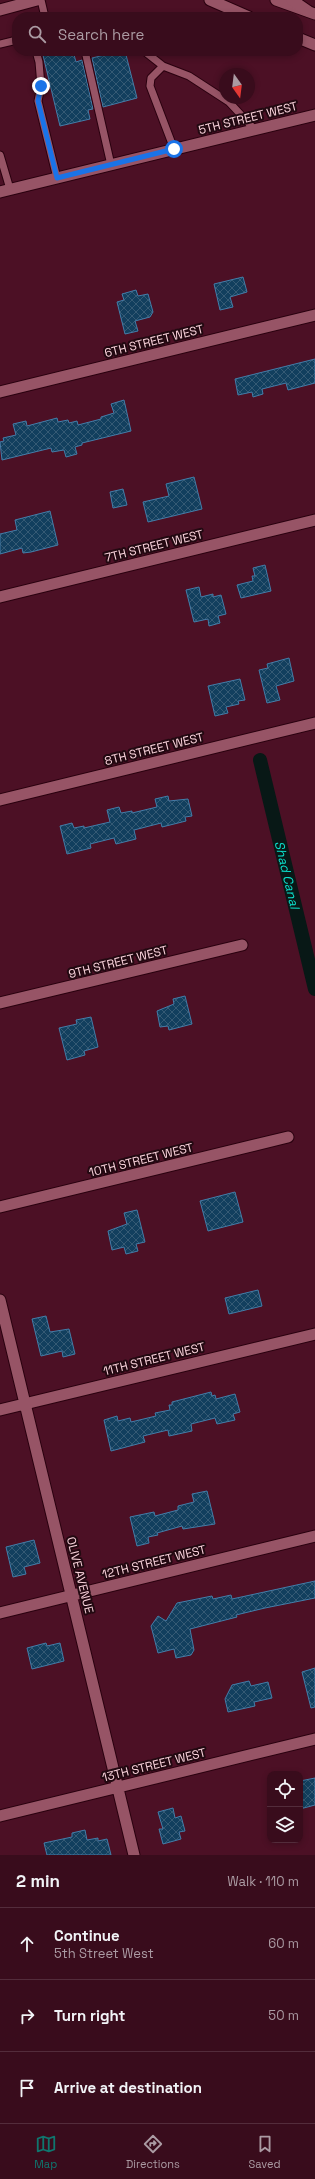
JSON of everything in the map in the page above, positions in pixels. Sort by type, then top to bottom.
[{"type":"street","points":[[0,10],[37,0]]},
{"type":"street","points":[[210,0],[238,12]]},
{"type":"street","points":[[276,0],[311,12]]},
{"type":"street","points":[[292,0],[311,12]]},
{"type":"street","points":[[303,40],[315,45]]},
{"type":"street","name":"5TH STREET WEST","points":[[5,190],[315,115]]},
{"type":"street","name":"6TH STREET WEST","points":[[0,392],[315,315]]},
{"type":"street","name":"7TH STREET WEST","points":[[0,597],[315,520]]},
{"type":"street","name":"8TH STREET WEST","points":[[0,800],[315,724]]},
{"type":"street","name":"9TH STREET WEST","points":[[0,1003],[242,945]]},
{"type":"street","name":"10TH STREET WEST","points":[[0,1207],[288,1137]]},
{"type":"street","name":"OLIVE AVENUE","points":[[0,1300],[134,1855]]},
{"type":"street","name":"11TH STREET WEST","points":[[0,1410],[315,1334]]},
{"type":"street","name":"12TH STREET WEST","points":[[0,1614],[315,1536]]},
{"type":"street","name":"13TH STREET WEST","points":[[0,1816],[315,1739]]},
{"type":"lane","points":[[41,0],[44,12]]},
{"type":"lane","points":[[0,44],[12,41]]},
{"type":"lane","points":[[37,56],[41,86],[38,101],[57,178]]},
{"type":"lane","points":[[86,56],[111,165]]},
{"type":"lane","points":[[150,56],[163,66],[189,76],[228,102],[255,130]]},
{"type":"lane","points":[[163,66],[151,78],[150,86],[174,149]]},
{"type":"lane","points":[[0,156],[5,190]]},
{"type":"building","points":[[43,56],[74,56],[76,62],[82,60],[93,109],[88,110],[90,119],[60,126]]},
{"type":"building","points":[[100,56],[126,56],[137,98],[103,107],[92,58]]},
{"type":"building","points":[[243,277],[247,292],[230,297],[233,307],[220,310],[214,284]]},
{"type":"building","points":[[136,290],[138,296],[148,294],[153,312],[150,317],[135,321],[138,331],[125,334],[117,302],[124,300],[122,294]]},
{"type":"building","points":[[315,359],[315,383],[288,390],[286,383],[262,389],[263,394],[253,397],[252,392],[238,395],[235,379]]},
{"type":"building","points":[[124,400],[131,431],[82,443],[82,445],[75,447],[77,454],[66,457],[64,450],[52,452],[51,448],[2,460],[0,442],[4,441],[3,438],[16,435],[13,424],[26,421],[27,426],[57,418],[58,422],[68,420],[69,423],[77,421],[78,425],[101,419],[101,417],[114,413],[111,404]]},
{"type":"building","points":[[194,477],[202,509],[148,522],[143,502],[169,496],[166,484]]},
{"type":"building","points":[[123,489],[127,505],[113,508],[110,492]]},
{"type":"building","points":[[50,511],[58,545],[31,552],[23,553],[22,548],[0,554],[0,534],[17,530],[15,520]]},
{"type":"building","points":[[265,565],[271,591],[241,598],[237,585],[253,581],[252,576],[255,576],[253,568]]},
{"type":"building","points":[[199,587],[201,597],[213,594],[213,597],[221,595],[226,614],[218,616],[220,623],[209,626],[208,619],[194,622],[186,590]]},
{"type":"building","points":[[289,658],[294,681],[276,686],[280,700],[267,703],[259,670],[268,668],[267,664]]},
{"type":"building","points":[[240,679],[245,700],[238,701],[239,704],[226,707],[228,713],[215,716],[208,686]]},
{"type":"building","points":[[168,796],[169,801],[188,799],[192,816],[185,817],[186,821],[162,827],[161,823],[134,830],[136,839],[116,844],[114,838],[90,844],[91,848],[67,854],[60,826],[72,823],[74,828],[84,826],[84,828],[110,822],[107,810],[119,807],[121,813],[132,811],[132,813],[157,807],[155,799]]},
{"type":"building","points":[[185,996],[192,1024],[169,1030],[168,1026],[160,1027],[157,1011],[174,1004],[173,999]]},
{"type":"building","points":[[91,1017],[98,1047],[84,1051],[85,1055],[67,1060],[59,1028],[77,1024],[76,1020]]},
{"type":"building","points":[[235,1192],[243,1222],[208,1231],[200,1201]]},
{"type":"building","points":[[137,1210],[145,1242],[136,1244],[138,1251],[126,1254],[124,1247],[112,1250],[108,1231],[127,1224],[124,1213]]},
{"type":"building","points":[[258,1290],[262,1306],[229,1314],[225,1298]]},
{"type":"building","points":[[46,1316],[50,1332],[69,1329],[75,1354],[63,1357],[62,1351],[41,1356],[32,1319]]},
{"type":"building","points":[[211,1392],[212,1396],[215,1395],[216,1399],[235,1394],[240,1412],[233,1414],[235,1420],[217,1424],[215,1418],[191,1424],[192,1431],[169,1436],[168,1430],[143,1436],[145,1442],[111,1451],[104,1420],[117,1416],[118,1421],[130,1418],[131,1422],[156,1416],[155,1413],[170,1410],[169,1405],[172,1405],[172,1402]]},
{"type":"building","points":[[207,1491],[215,1524],[183,1529],[182,1526],[157,1533],[158,1535],[148,1537],[149,1543],[137,1546],[130,1517],[154,1512],[155,1516],[178,1510],[178,1506],[194,1502],[192,1494]]},
{"type":"building","points":[[34,1540],[40,1563],[24,1567],[26,1574],[13,1577],[6,1547]]},
{"type":"building","points":[[315,1581],[315,1598],[236,1615],[237,1617],[190,1629],[194,1650],[191,1655],[176,1658],[174,1649],[158,1653],[151,1626],[158,1616],[166,1621],[177,1603],[212,1596],[213,1599],[231,1595],[232,1599]]},
{"type":"building","points":[[46,1643],[47,1646],[60,1643],[64,1661],[32,1669],[27,1648]]},
{"type":"building","points":[[315,1668],[315,1707],[311,1708],[302,1672]]},
{"type":"building","points":[[249,1681],[251,1686],[268,1682],[272,1698],[254,1702],[255,1706],[228,1712],[225,1699],[232,1685]]},
{"type":"building","points":[[315,1778],[315,1805],[303,1808],[303,1807],[303,1780]]},
{"type":"building","points":[[173,1808],[175,1818],[181,1816],[185,1831],[179,1832],[181,1839],[163,1844],[159,1829],[163,1829],[158,1812]]},
{"type":"building","points":[[85,1830],[87,1840],[98,1838],[98,1841],[107,1839],[111,1855],[47,1855],[44,1843],[72,1837],[72,1833]]},
{"type":"waterway","name":"Shad Canal","points":[[260,760],[315,989]]},
{"type":"route","points":[[41,86],[38,101],[57,178],[174,149]]}]
